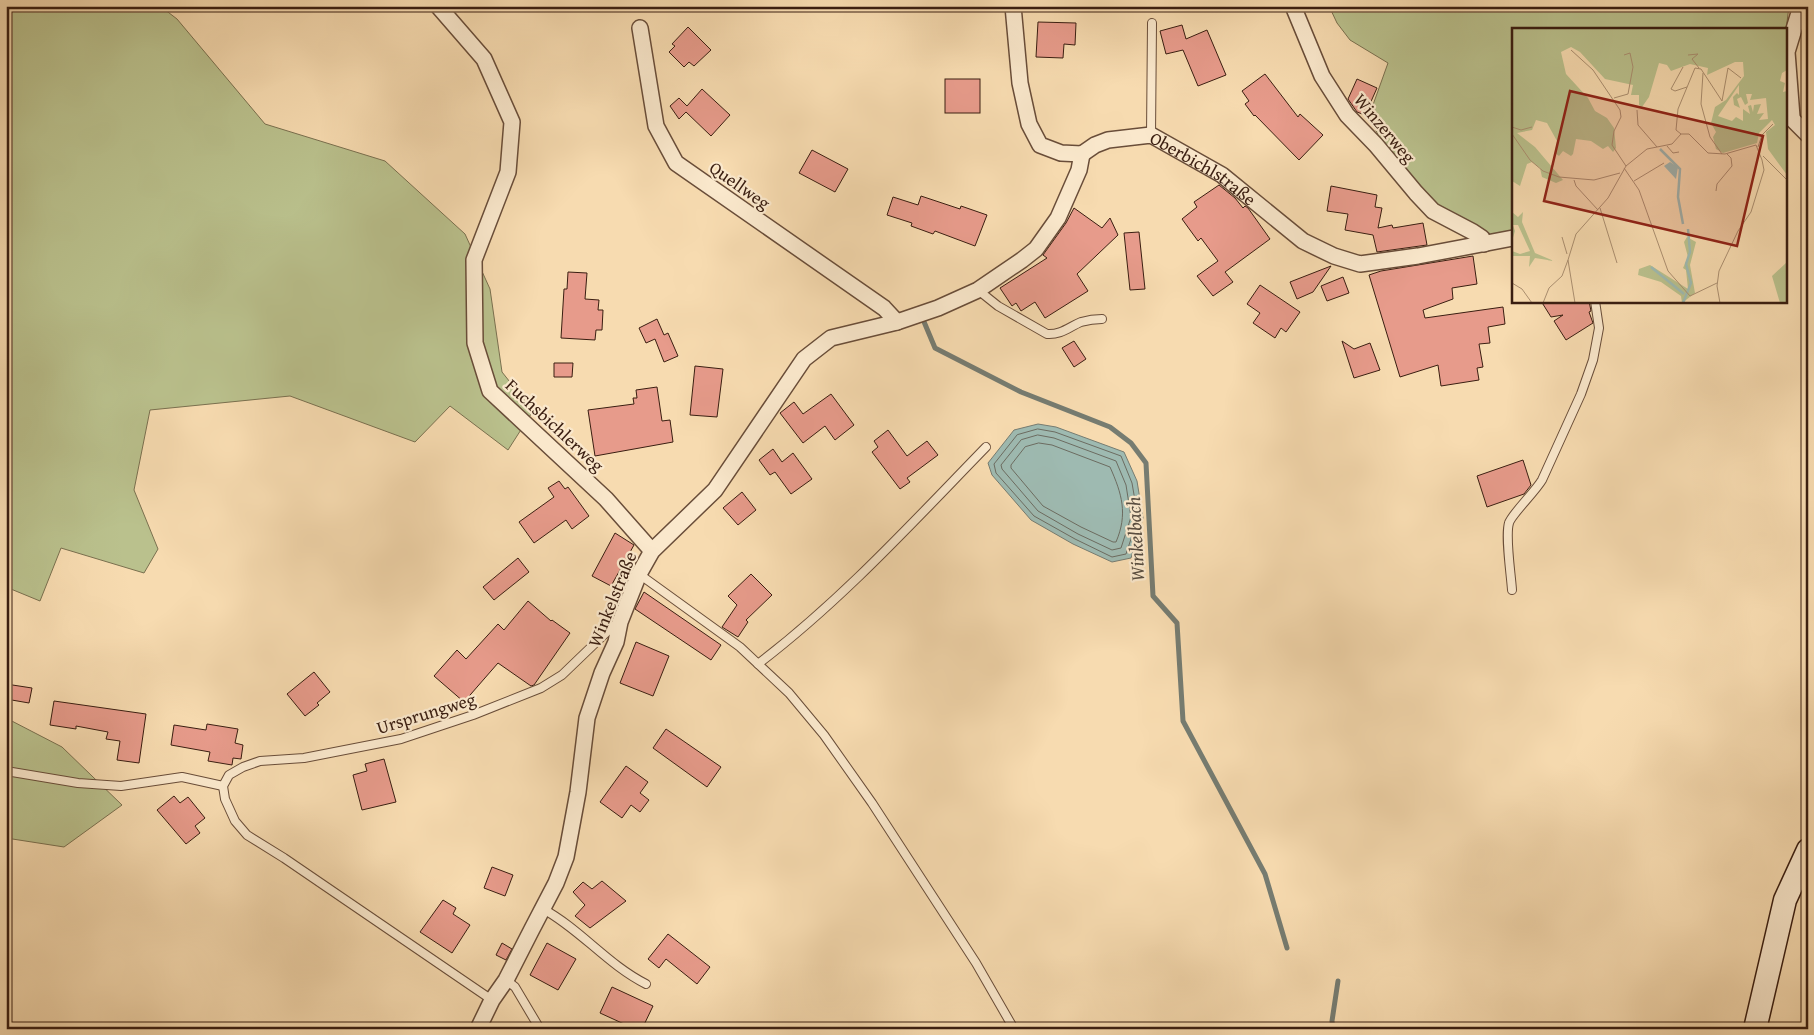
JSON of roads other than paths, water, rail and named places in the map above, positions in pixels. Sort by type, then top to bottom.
[{"type":"street","name":"Fuchsbichlerweg","points":[[438,6],[484,59],[512,122],[508,172],[474,260],[475,343],[490,391],[606,498],[652,551]]},
{"type":"street","points":[[897,322],[938,308],[978,290],[1022,260],[1040,242],[1058,218],[1079,170],[1082,154],[1061,153],[1040,145],[1029,124],[1020,83],[1013,6]]},
{"type":"street","name":"Winzerweg","points":[[1293,6],[1322,76],[1347,115],[1376,145],[1433,211],[1473,232],[1482,238],[1484,244]]},
{"type":"street","points":[[1801,6],[1787,52],[1789,115],[1808,135]]},
{"type":"street","name":"Quellweg","points":[[640,28],[656,126],[676,163],[884,308],[897,322]]},
{"type":"street","name":"Oberbichlstraße","points":[[1082,154],[1095,145],[1108,140],[1151,135],[1222,175],[1304,241],[1334,256],[1360,264],[1379,263],[1512,238]]},
{"type":"street","name":"Winkelstraße","points":[[478,1029],[492,1000],[506,980],[543,909],[566,858],[578,792],[587,718],[602,673],[616,642],[620,622],[639,574],[652,551],[715,490],[804,359],[831,338],[897,322]]},
{"type":"street","points":[[1755,1029],[1785,900],[1808,850]]},
{"type":"lane","points":[[1151,135],[1152,23]]},
{"type":"lane","points":[[978,290],[998,306],[1047,334],[1054,335],[1068,330],[1079,323],[1102,319]]},
{"type":"lane","points":[[1512,590],[1508,535],[1509,522],[1536,491],[1580,394],[1593,360],[1599,328],[1595,302]]},
{"type":"lane","points":[[758,664],[815,616],[896,540],[986,447]]},
{"type":"lane","points":[[639,574],[740,647],[789,692],[824,735],[872,804],[976,963],[1014,1029]]},
{"type":"lane","name":"Ursprungweg","points":[[223,786],[229,775],[243,766],[260,761],[304,758],[401,739],[473,715],[541,688],[562,675],[613,626],[620,622]]},
{"type":"lane","points":[[6,771],[78,783],[120,786],[182,777],[223,786],[225,799],[235,821],[247,835],[284,858],[492,1000]]},
{"type":"lane","points":[[543,909],[559,918],[618,965],[646,984]]},
{"type":"lane","points":[[506,980],[514,987],[540,1029]]},
{"type":"water","points":[[1038,424],[1056,427],[1124,452],[1137,481],[1143,518],[1131,558],[1112,562],[1073,544],[1031,520],[992,475],[988,463],[1014,430]]},
{"type":"waterway","name":"Winkelbach","points":[[922,317],[935,348],[1021,392],[1110,427],[1131,443],[1146,463],[1153,596],[1177,623],[1183,721],[1265,874],[1287,948]]},
{"type":"waterway","name":"Winkelbach","points":[[1333,1029],[1332,1021],[1338,981]]}]
